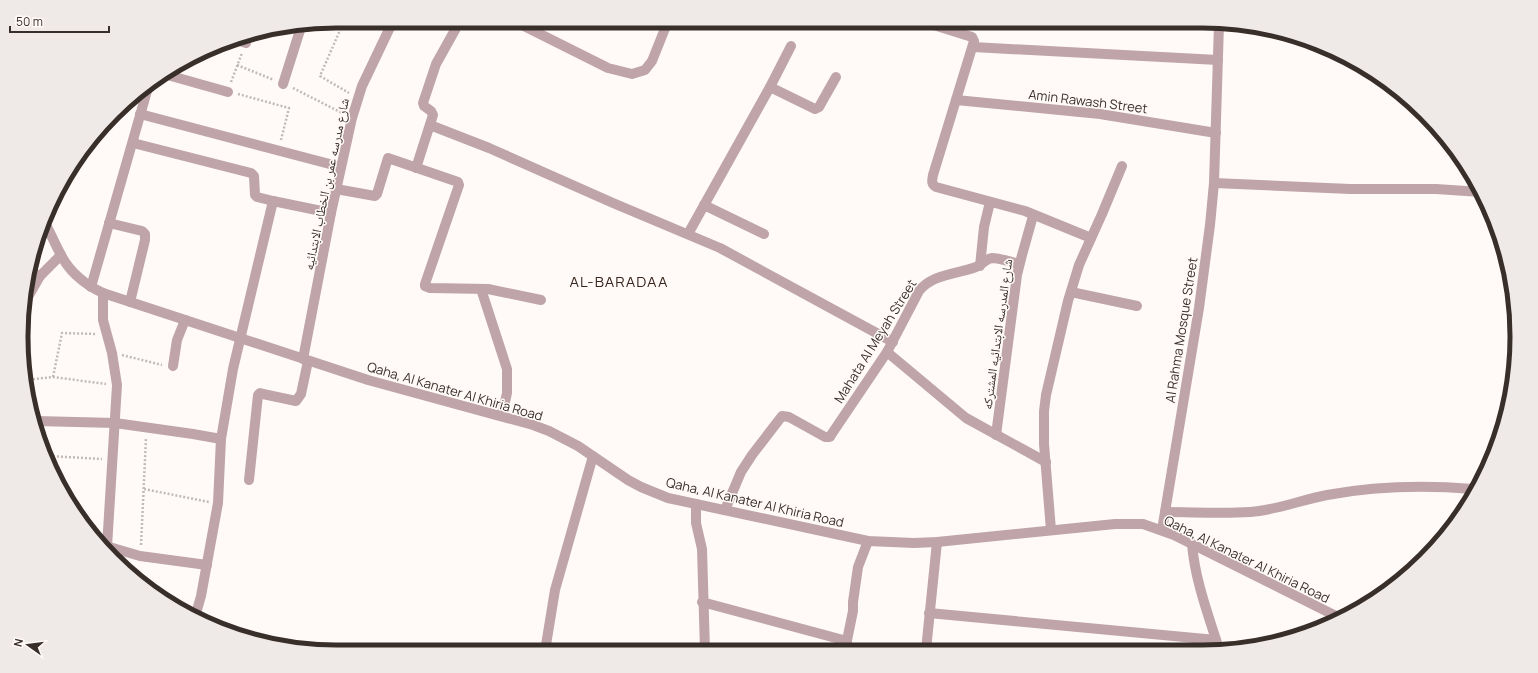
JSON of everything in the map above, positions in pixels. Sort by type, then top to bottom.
[{"type":"street","name":"شارع مدرسه عمر بن الخطاب الابتدائيه","points":[[250,480],[258,396],[260,394],[264,394],[296,400],[301,394],[331,213],[352,118],[358,98],[390,28]]},
{"type":"street","points":[[416,168],[430,125],[432,113],[424,106],[423,103],[436,64],[456,28]]},
{"type":"street","points":[[528,28],[608,68],[632,74],[645,70],[652,61],[665,28]]},
{"type":"street","points":[[952,28],[972,38],[974,41],[931,182],[936,187],[1024,211],[1033,216],[1091,238]]},
{"type":"street","name":"Al Rahma Mosque Street","points":[[1162,530],[1200,301],[1214,183],[1219,29]]},
{"type":"street","points":[[283,84],[300,31]]},
{"type":"street","points":[[688,234],[770,87],[791,46]]},
{"type":"street","points":[[973,47],[1218,60]]},
{"type":"street","points":[[171,76],[228,92]]},
{"type":"street","points":[[770,87],[816,109],[819,107],[836,77]]},
{"type":"street","points":[[91,287],[146,95]]},
{"type":"street","name":"Amin Rawash Street","points":[[956,100],[1094,113],[1216,133]]},
{"type":"street","points":[[140,114],[341,167]]},
{"type":"street","points":[[430,125],[489,148],[688,234],[748,262],[893,342]]},
{"type":"street","points":[[133,143],[251,173],[254,176],[255,195],[274,201],[331,213]]},
{"type":"street","points":[[336,189],[375,196],[377,194],[388,158],[458,182],[459,185],[425,284],[426,286],[430,288],[481,289],[541,300]]},
{"type":"street","points":[[1051,530],[1043,428],[1046,395],[1079,265],[1122,166]]},
{"type":"street","points":[[1214,183],[1350,189],[1436,189],[1474,192]]},
{"type":"street","points":[[197,611],[201,596],[218,503],[221,439],[233,369],[274,201]]},
{"type":"street","points":[[980,266],[984,227],[990,202]]},
{"type":"street","points":[[704,205],[764,234]]},
{"type":"street","name":"شارع المدرسه الابتدائيه المشتركه","points":[[996,435],[1019,264],[1033,216]]},
{"type":"street","points":[[109,223],[142,231],[145,234],[145,240],[130,302]]},
{"type":"street","name":"Qaha, Al Kanater Al Khiria Road","points":[[47,228],[61,256],[71,271],[80,280],[103,293],[306,360],[420,395],[502,416],[549,431],[578,446],[616,473],[641,487],[668,498],[868,540],[914,543],[1128,523],[1143,524],[1162,530],[1192,544],[1334,615]]},
{"type":"street","points":[[32,290],[40,276],[61,256]]},
{"type":"street","name":"Mahata Al Meyah Street","points":[[725,510],[744,466],[782,416],[789,417],[825,437],[830,437],[832,435],[887,352],[923,286],[933,279],[980,266],[986,260],[993,258],[1019,264]]},
{"type":"street","points":[[35,274],[40,276]]},
{"type":"street","points":[[481,289],[507,369],[507,394],[502,416]]},
{"type":"street","points":[[1071,292],[1137,306]]},
{"type":"street","points":[[103,293],[103,320],[112,353],[117,385],[111,460],[107,543]]},
{"type":"street","points":[[174,366],[177,340],[185,320]]},
{"type":"street","points":[[887,352],[957,411],[996,435],[1046,462]]},
{"type":"street","points":[[40,421],[115,422],[221,439]]},
{"type":"street","points":[[546,645],[555,590],[593,456]]},
{"type":"street","points":[[1165,512],[1250,512],[1278,508],[1326,495],[1386,487],[1438,486],[1470,489]]},
{"type":"street","points":[[696,504],[696,523],[702,549],[702,602],[705,645]]},
{"type":"street","points":[[846,645],[853,611],[858,567],[868,540]]},
{"type":"street","points":[[927,645],[937,542]]},
{"type":"street","points":[[1192,544],[1194,566],[1199,587],[1218,644]]},
{"type":"street","points":[[112,548],[140,556],[207,565]]},
{"type":"street","points":[[702,602],[843,645]]},
{"type":"street","points":[[930,613],[1213,644]]},
{"type":"path","points":[[342,28],[320,76],[358,98]]},
{"type":"path","points":[[279,150],[289,108],[228,92],[237,65],[283,84],[352,118]]},
{"type":"path","points":[[53,377],[62,333],[108,335]]},
{"type":"path","points":[[112,353],[171,367],[174,366]]},
{"type":"path","points":[[31,379],[53,377],[117,385]]},
{"type":"path","points":[[140,556],[147,427]]},
{"type":"path","points":[[52,456],[111,460]]},
{"type":"path","points":[[144,489],[218,503]]},
{"type":"district","name":"AL-BARADAA","points":[[619,281]]}]
